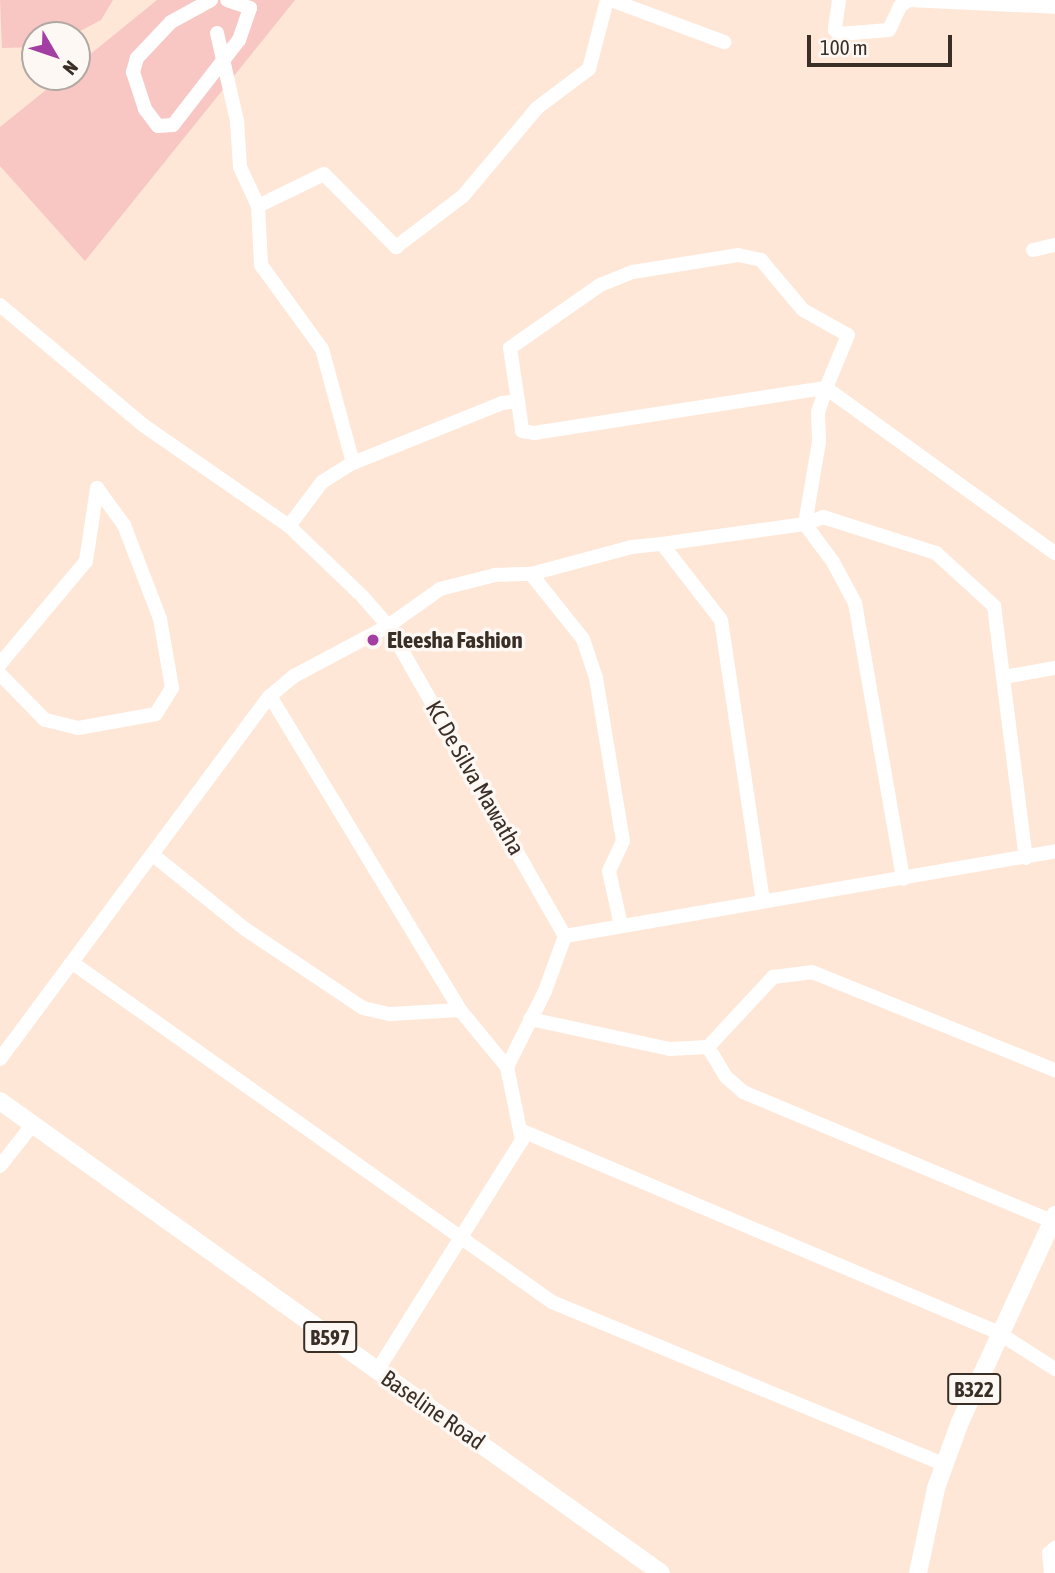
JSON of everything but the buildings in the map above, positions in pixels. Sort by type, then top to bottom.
[{"type":"main road","name":"Baseline Road","points":[[1,1104],[33,1124],[661,1573]]},
{"type":"main road","name":"B322","points":[[918,1573],[944,1464],[997,1332],[1052,1226]]},
{"type":"street","points":[[211,0],[172,22],[137,58],[133,72],[145,109],[159,126],[173,125],[225,63],[250,8],[228,0]]},
{"type":"street","points":[[258,206],[324,174],[396,247],[463,196],[537,108],[589,69],[609,0],[724,42]]},
{"type":"street","points":[[839,0],[835,30],[839,34],[889,30],[900,6],[909,0],[1055,7]]},
{"type":"street","points":[[217,33],[225,63],[240,167],[258,206],[261,265],[322,349],[353,463]]},
{"type":"street","points":[[1033,250],[1055,245]]},
{"type":"street","points":[[903,878],[855,603],[805,524],[819,442],[818,412],[826,388],[848,335],[803,310],[761,260],[738,255],[634,272],[600,285],[510,348],[522,430],[534,433],[826,388],[1055,553]]},
{"type":"street","name":"KC De Silva Mawatha","points":[[0,305],[143,425],[289,526],[388,626],[565,936]]},
{"type":"street","points":[[289,526],[322,482],[353,463],[518,401]]},
{"type":"street","points":[[0,664],[86,561],[97,488],[124,525],[160,620],[172,688],[156,714],[78,728],[45,720],[0,674]]},
{"type":"street","points":[[0,1059],[74,964],[270,696],[321,658],[388,626],[440,589],[495,575],[531,574],[632,547],[762,526],[805,524],[823,517],[936,553],[994,607],[1026,858]]},
{"type":"street","points":[[663,544],[721,620],[763,901]]},
{"type":"street","points":[[531,574],[583,639],[596,678],[623,841],[609,871],[621,925]]},
{"type":"street","points":[[1004,677],[1055,668]]},
{"type":"street","points":[[270,696],[460,1010],[507,1066],[522,1140],[377,1371]]},
{"type":"street","points":[[507,1066],[530,1020],[565,936],[1055,852]]},
{"type":"street","points":[[153,855],[245,929],[363,1008],[390,1014],[460,1010]]},
{"type":"street","points":[[74,964],[552,1302],[944,1464]]},
{"type":"street","points":[[530,1020],[670,1049],[708,1047],[773,977],[812,972],[1055,1070]]},
{"type":"street","points":[[708,1047],[726,1077],[743,1092],[1052,1226]]},
{"type":"street","points":[[0,1166],[33,1124]]},
{"type":"street","points":[[520,1130],[997,1332],[1055,1369]]},
{"type":"street","points":[[1051,1573],[1049,1553],[1055,1548]]},
{"type":"shaded area","points":[[0,0],[113,0],[101,20],[91,25],[91,21],[21,21],[21,47],[2,48]]},
{"type":"shaded area","points":[[157,0],[295,0],[85,261],[0,166],[0,127],[45,91],[91,91],[91,54]]},
{"type":"place","name":"Eleesha Fashion","points":[[373,640]]}]
